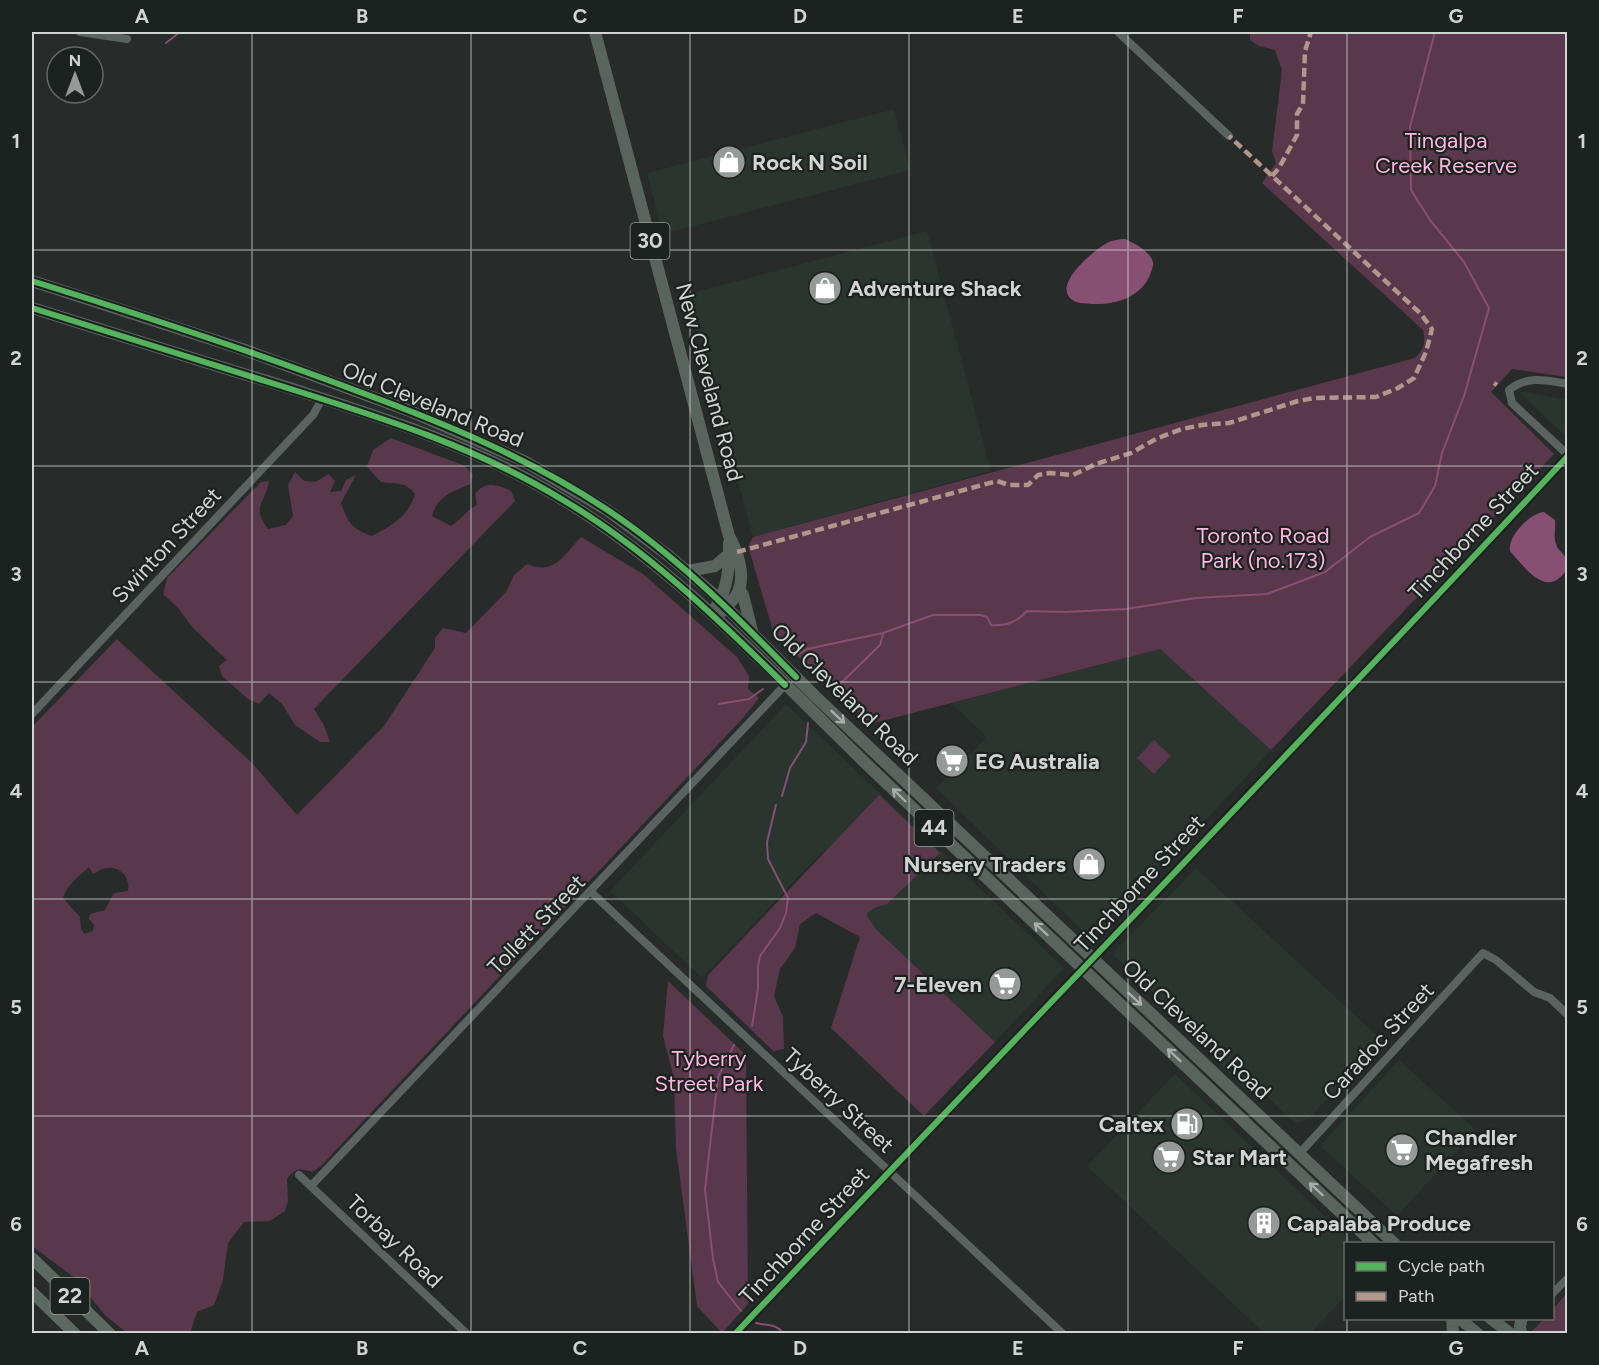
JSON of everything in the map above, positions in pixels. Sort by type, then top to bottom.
[{"type":"highway","name":"22","points":[[32,1258],[110,1334]]},
{"type":"highway","name":"22","points":[[32,1292],[75,1334]]},
{"type":"main road","name":"New Cleveland Road","points":[[595,32],[729,536],[736,550],[740,576],[739,589],[713,616]]},
{"type":"main road","name":"Old Cleveland Road","points":[[32,281],[242,349],[410,411],[484,442],[544,471],[607,510],[688,572],[723,604],[816,697],[1393,1242]]},
{"type":"main road","name":"Old Cleveland Road","points":[[32,308],[365,412],[450,443],[540,486],[623,540],[713,616],[1372,1242]]},
{"type":"main road","name":"New Cleveland Road","points":[[723,604],[729,572],[729,536]]},
{"type":"main road","points":[[688,572],[715,566],[729,554]]},
{"type":"main road","points":[[739,589],[744,598],[752,632]]},
{"type":"main road","points":[[1462,1320],[1479,1334],[1496,1320],[1511,1334]]},
{"type":"street","points":[[80,32],[127,39]]},
{"type":"street","points":[[1118,32],[1229,136]]},
{"type":"street","points":[[1568,384],[1537,380],[1519,382],[1509,390],[1512,403],[1568,455]]},
{"type":"street","name":"Swinton Street","points":[[32,714],[313,415],[322,399]]},
{"type":"street","name":"Tinchborne Street","points":[[735,1334],[1389,647],[1568,455]]},
{"type":"street","name":"Tollett Street","points":[[311,1186],[785,685]]},
{"type":"street","name":"Tyberry Street","points":[[591,892],[1063,1334]]},
{"type":"street","name":"Caradoc Street","points":[[1299,1154],[1483,953],[1496,960],[1534,992],[1550,998],[1568,1015]]},
{"type":"street","name":"Torbay Road","points":[[299,1175],[466,1334]]},
{"type":"street","points":[[1554,1292],[1568,1278]]},
{"type":"shaded area","points":[[894,109],[910,170],[663,234],[647,173]]},
{"type":"shaded area","points":[[927,231],[991,471],[753,537],[688,294]]},
{"type":"shaded area","points":[[1125,239],[1149,254],[1153,262],[1146,283],[1133,295],[1118,301],[1092,304],[1074,301],[1068,295],[1067,287],[1076,269],[1107,243]]},
{"type":"shaded area","points":[[1518,391],[1567,400],[1567,438]]},
{"type":"shaded area","points":[[1544,512],[1555,520],[1555,541],[1566,557],[1567,563],[1564,574],[1552,582],[1538,579],[1510,551],[1512,539],[1526,521]]},
{"type":"shaded area","name":"Nursery Traders","points":[[1160,649],[1271,750],[1093,941],[936,788],[987,737],[951,703]]},
{"type":"shaded area","points":[[786,704],[1064,968],[995,1042],[866,919],[824,850],[702,978],[610,891]]},
{"type":"shaded area","points":[[1196,868],[1383,1041],[1309,1118],[1302,1122],[1296,1123],[1290,1119],[1264,1094],[1257,1100],[1219,1064],[1224,1059],[1112,954]]},
{"type":"shaded area","points":[[1399,1060],[1476,1130],[1397,1216],[1320,1146]]},
{"type":"shaded area","points":[[1175,1074],[1352,1242],[1344,1242],[1344,1298],[1310,1333],[1264,1333],[1087,1166]]},
{"type":"green space","name":"Toronto Road Park (no.173)","points":[[1250,32],[1567,32],[1567,377],[1512,369],[1491,392],[1554,454],[1271,750],[1160,649],[870,724],[774,634],[748,546],[753,537],[1415,358],[1422,349],[1423,330],[1262,183],[1276,163],[1272,151],[1282,70],[1275,50],[1259,46],[1250,40]]},
{"type":"green space","points":[[391,438],[465,466],[473,475],[470,484],[447,495],[435,509],[432,516],[451,526],[477,505],[475,494],[487,485],[496,485],[511,491],[515,501],[314,709],[324,725],[330,742],[320,742],[295,725],[282,704],[269,693],[259,704],[248,699],[222,676],[219,666],[227,660],[194,629],[178,608],[163,594],[167,578],[261,482],[269,481],[260,510],[260,515],[268,529],[286,525],[293,516],[288,485],[295,472],[304,481],[315,482],[329,474],[335,481],[330,492],[341,491],[346,480],[356,475],[341,503],[352,524],[372,536],[393,524],[408,509],[415,494],[404,485],[381,482],[367,467],[373,450]]},
{"type":"green space","points":[[581,537],[643,574],[737,657],[749,676],[748,689],[759,698],[743,718],[320,1167],[312,1172],[298,1170],[290,1175],[287,1179],[288,1201],[285,1211],[270,1221],[244,1222],[228,1243],[223,1280],[214,1305],[197,1312],[190,1333],[127,1333],[105,1315],[75,1278],[32,1246],[32,727],[117,639],[253,764],[297,815],[384,726],[435,648],[435,638],[443,628],[466,633],[506,592],[514,575],[527,564],[544,567],[558,562]],"holes":[[[89,867],[93,874],[101,869],[118,870],[125,876],[128,891],[114,893],[105,910],[90,914],[89,919],[94,925],[93,931],[84,934],[80,917],[63,898],[70,885]]]},
{"type":"green space","points":[[1154,740],[1171,756],[1154,774],[1137,758]]},
{"type":"green space","points":[[879,795],[940,853],[887,904],[867,913],[868,918],[876,929],[995,1042],[924,1116],[831,1028],[860,937],[816,913],[800,924],[795,948],[780,969],[774,996],[783,1017],[784,1049],[773,1051],[706,986],[708,975]]},
{"type":"green space","name":"Tyberry Street Park","points":[[668,981],[746,1055],[748,1304],[722,1333],[697,1306],[676,1149],[674,1078],[663,1036]]},
{"type":"green space","points":[[1567,1293],[1567,1333],[1532,1331],[1543,1320],[1554,1320],[1554,1308]]},
{"type":"waterway","points":[[166,43],[180,32]]},
{"type":"waterway","points":[[794,657],[807,649],[883,633],[933,615],[980,615],[987,617],[991,625],[997,625],[1011,623],[1027,611],[1126,609],[1196,598],[1267,594],[1325,572],[1370,537],[1419,513],[1435,486],[1442,453],[1464,396],[1489,308],[1464,262],[1430,220],[1411,190],[1410,127],[1435,32]]},
{"type":"waterway","points":[[835,696],[836,688],[880,645],[883,634]]},
{"type":"waterway","points":[[719,704],[749,699],[763,689]]},
{"type":"waterway","points":[[782,796],[790,768],[806,742],[808,723]]},
{"type":"waterway","points":[[752,1026],[760,956],[780,928],[786,913],[788,898],[768,859],[767,842],[776,805]]},
{"type":"waterway","points":[[734,1045],[718,1077],[705,1189],[718,1282],[741,1311]]},
{"type":"waterway","points":[[756,1323],[775,1326],[784,1334]]},
{"type":"marked path","points":[[1272,176],[1279,168],[1297,135],[1297,114],[1303,104],[1305,51],[1311,32]]},
{"type":"marked path","points":[[737,552],[997,481],[1009,485],[1028,485],[1038,475],[1050,473],[1073,475],[1096,464],[1131,453],[1158,438],[1182,429],[1229,423],[1314,398],[1376,397],[1414,378],[1426,352],[1432,329],[1421,314],[1229,136]]},
{"type":"cycle path","points":[[32,281],[195,333],[317,376],[422,416],[485,443],[547,474],[606,509],[657,546],[728,609],[796,677]]},
{"type":"cycle path","points":[[32,308],[352,408],[460,448],[530,481],[594,519],[652,562],[707,610],[785,685]]},
{"type":"cycle path","points":[[735,1334],[1568,456]]},
{"type":"place","name":"Rock N Soil","points":[[729,162]]},
{"type":"place","name":"Adventure Shack","points":[[825,288]]},
{"type":"place","name":"EG Australia","points":[[952,761]]},
{"type":"place","name":"Nursery Traders","points":[[1089,864]]},
{"type":"place","name":"7-Eleven","points":[[1005,984]]},
{"type":"place","name":"Caltex","points":[[1187,1124]]},
{"type":"place","name":"Chandler Megafresh","points":[[1402,1150]]},
{"type":"place","name":"Star Mart","points":[[1169,1157]]},
{"type":"place","name":"Capalaba Produce","points":[[1264,1223]]},
{"type":"park label","name":"Tingalpa Creek Reserve","points":[[1446,152]]}]
